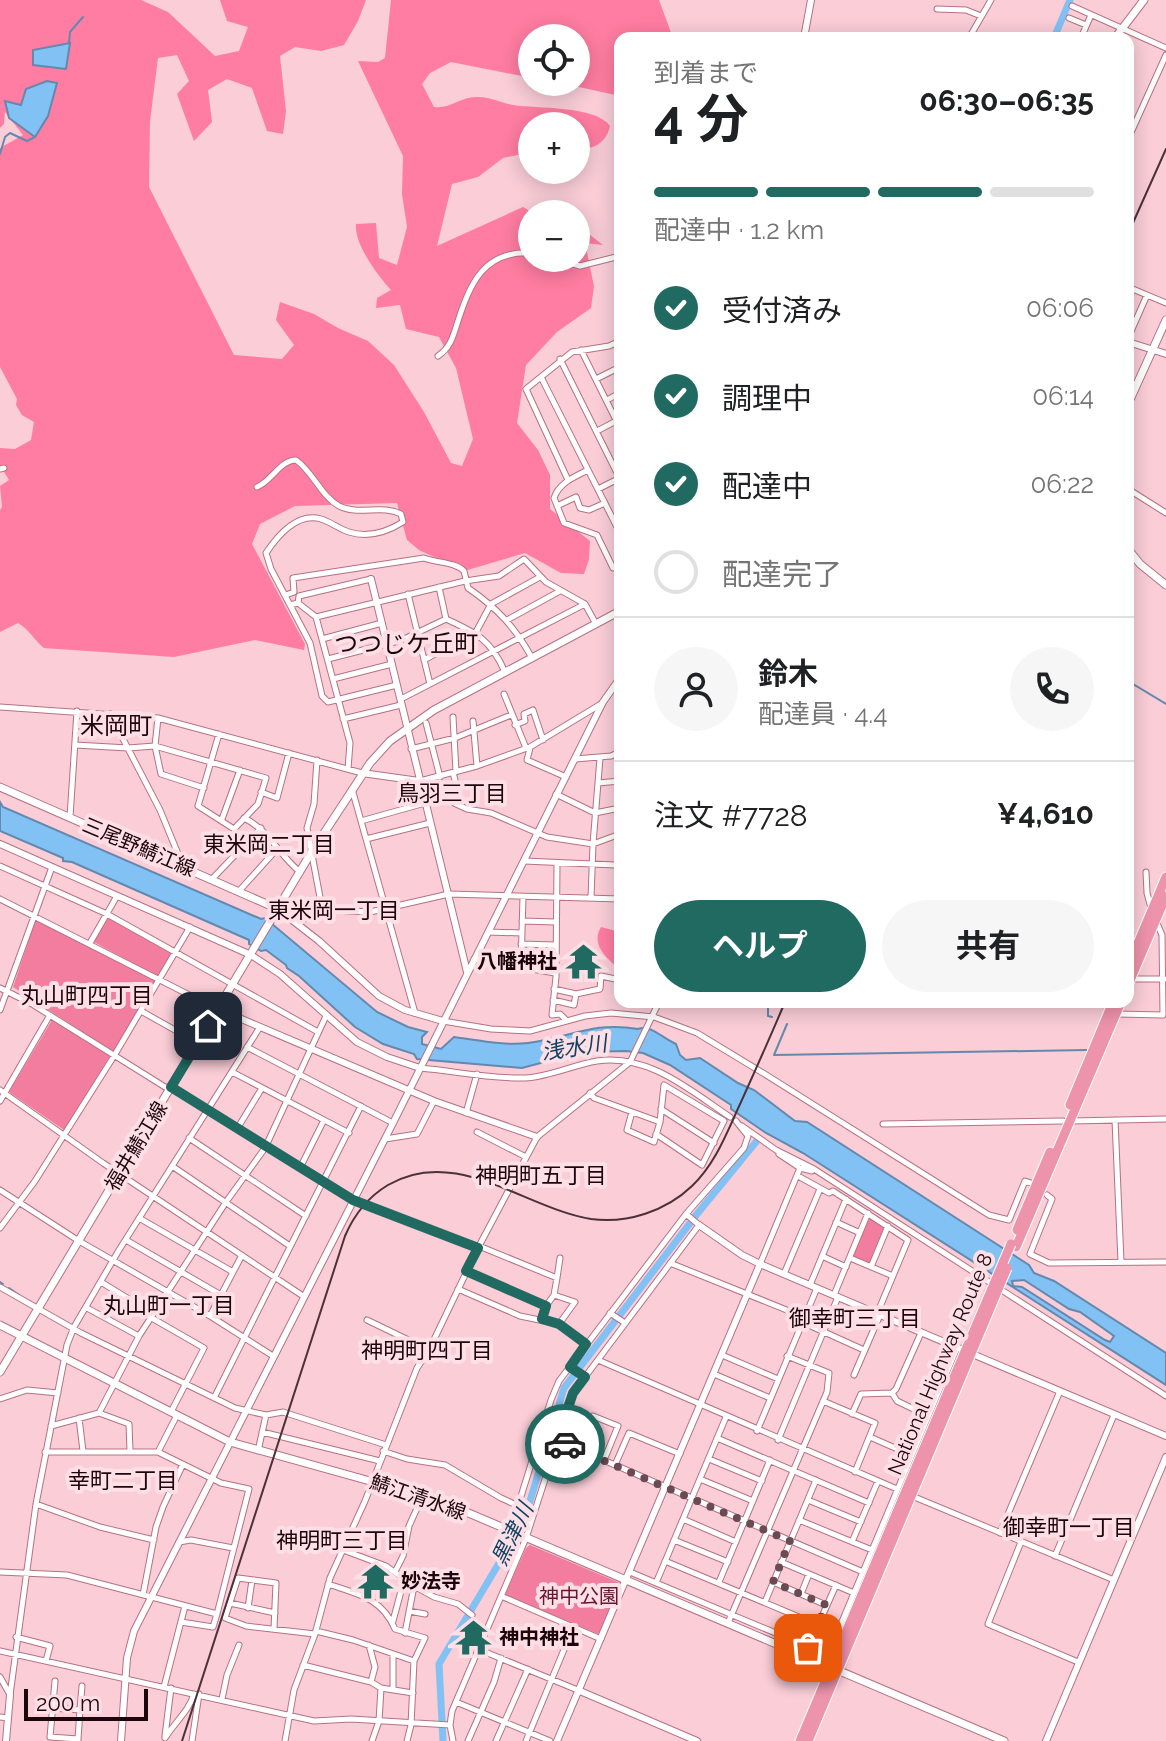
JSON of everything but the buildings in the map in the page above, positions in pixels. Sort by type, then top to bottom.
[{"type":"highway","points":[[1134,968],[1166,877]]},
{"type":"highway","points":[[1134,955],[1166,896]]},
{"type":"highway","name":"National Highway Route 8","points":[[1067,1121],[1111,1008]]},
{"type":"highway","name":"National Highway Route 8","points":[[808,1741],[835,1670],[833,1654],[1118,1008]]},
{"type":"highway","name":"National Highway Route 8","points":[[800,1741],[913,1496],[952,1390]]},
{"type":"main road","points":[[1120,32],[1144,0]]},
{"type":"main road","points":[[1134,391],[1166,320]]},
{"type":"main road","points":[[1134,556],[1163,583]]},
{"type":"main road","name":"福井鯖江線","points":[[0,1372],[362,773],[390,741],[434,710],[614,614]]},
{"type":"main road","name":"三尾野鯖江線","points":[[0,787],[239,891],[276,912]]},
{"type":"main road","name":"鯖江清水線","points":[[0,1325],[230,1442],[423,1495],[730,1619],[835,1670],[1004,1741]]},
{"type":"street","points":[[805,32],[811,0]]},
{"type":"street","points":[[972,32],[991,0]]},
{"type":"street","points":[[1072,6],[1129,32]]},
{"type":"street","points":[[937,9],[966,10],[981,16]]},
{"type":"street","points":[[1084,32],[1091,15]]},
{"type":"street","points":[[1069,18],[1087,25]]},
{"type":"street","points":[[1134,34],[1166,48]]},
{"type":"street","points":[[1134,126],[1166,55]]},
{"type":"street","points":[[438,356],[447,351],[465,300],[484,267],[509,255],[518,254]]},
{"type":"street","points":[[590,264],[614,258]]},
{"type":"street","points":[[1134,290],[1166,303]]},
{"type":"street","points":[[1134,325],[1147,295]]},
{"type":"street","points":[[1134,342],[1166,354]]},
{"type":"street","points":[[568,480],[526,389],[560,359],[581,350],[614,344]]},
{"type":"street","points":[[581,350],[614,413]]},
{"type":"street","points":[[560,359],[614,466]]},
{"type":"street","points":[[596,379],[614,370]]},
{"type":"street","points":[[541,377],[614,521]]},
{"type":"street","points":[[606,400],[614,396]]},
{"type":"street","points":[[597,431],[614,422]]},
{"type":"street","points":[[257,487],[286,462],[296,460],[336,505],[346,509],[393,510],[401,514],[403,522],[388,531],[374,534],[348,532],[321,519],[309,517],[278,536],[266,553],[286,595],[294,604],[316,617],[350,743],[348,769]]},
{"type":"street","points":[[588,470],[568,480],[555,494],[557,506],[564,523],[597,535],[614,568]]},
{"type":"street","points":[[598,489],[614,481]]},
{"type":"street","points":[[1134,492],[1165,509]]},
{"type":"street","points":[[557,506],[576,497],[580,508],[589,510],[605,503]]},
{"type":"street","points":[[286,595],[294,592],[293,578],[424,558],[461,568],[468,588],[507,620],[532,658]]},
{"type":"street","points":[[316,617],[465,581],[499,576],[524,559],[540,577],[585,604],[596,624]]},
{"type":"street","points":[[1163,583],[1166,571]]},
{"type":"street","points":[[424,660],[476,632],[491,604],[540,577]]},
{"type":"street","points":[[294,604],[299,596],[371,579],[468,972]]},
{"type":"street","points":[[439,587],[446,619]]},
{"type":"street","points":[[507,620],[561,590]]},
{"type":"street","points":[[408,594],[430,684]]},
{"type":"street","points":[[294,604],[310,643],[322,696],[328,702],[397,685]]},
{"type":"street","points":[[343,719],[401,702],[585,604]]},
{"type":"street","points":[[446,619],[476,632],[495,650],[505,672]]},
{"type":"street","points":[[328,659],[417,634],[446,619]]},
{"type":"street","points":[[322,639],[382,623]]},
{"type":"street","points":[[333,679],[392,664]]},
{"type":"street","points":[[121,1741],[130,1641],[556,794],[603,702],[614,689]]},
{"type":"street","points":[[504,694],[515,725],[528,748],[527,760],[566,777]]},
{"type":"street","points":[[0,707],[158,718],[362,773],[419,781],[454,773],[528,748],[603,702]]},
{"type":"street","points":[[515,725],[525,721],[524,714],[533,710],[543,740]]},
{"type":"street","points":[[70,817],[77,711]]},
{"type":"street","points":[[110,713],[160,810],[183,866]]},
{"type":"street","points":[[411,749],[455,738],[511,715]]},
{"type":"street","points":[[453,717],[454,803],[467,809],[491,813],[537,834],[593,844],[614,836]]},
{"type":"street","points":[[158,718],[155,746],[161,774],[204,788]]},
{"type":"street","points":[[473,721],[477,766]]},
{"type":"street","points":[[426,723],[440,777]]},
{"type":"street","points":[[75,745],[155,746],[211,762],[240,770],[266,778],[258,804],[234,829],[200,808],[204,788],[211,762],[219,734]]},
{"type":"street","points":[[261,792],[277,798],[289,753]]},
{"type":"street","points":[[575,759],[614,754]]},
{"type":"street","points":[[591,898],[600,758]]},
{"type":"street","points":[[317,760],[314,804],[307,828],[322,908]]},
{"type":"street","points":[[222,819],[240,770]]},
{"type":"street","points":[[598,783],[614,782]]},
{"type":"street","points":[[352,788],[415,1013]]},
{"type":"street","points":[[556,794],[595,813],[614,809]]},
{"type":"street","points":[[361,821],[425,803]]},
{"type":"street","points":[[244,818],[261,828],[300,872]]},
{"type":"street","points":[[366,839],[430,823]]},
{"type":"street","points":[[212,879],[261,828]]},
{"type":"street","points":[[0,844],[252,952],[357,1042],[387,1057],[420,1068],[532,1078],[597,1061],[646,1066],[666,1075],[733,1119],[800,1168],[818,1172]]},
{"type":"street","points":[[239,891],[277,849]]},
{"type":"street","points":[[524,861],[614,865]]},
{"type":"street","points":[[557,863],[552,1015],[560,1014],[566,1020]]},
{"type":"street","points":[[0,866],[107,914],[318,1032]]},
{"type":"street","points":[[0,1010],[52,867]]},
{"type":"street","points":[[1116,1014],[1164,1015],[1162,935],[1147,893],[1146,872]]},
{"type":"street","points":[[299,923],[316,909],[370,912],[449,894],[614,899]]},
{"type":"street","points":[[90,943],[117,896]]},
{"type":"street","points":[[521,967],[523,897]]},
{"type":"street","points":[[0,899],[218,1009],[434,1101],[537,1137]]},
{"type":"street","points":[[276,912],[299,923],[379,996],[442,1023],[530,1031],[566,1020],[611,1013],[654,1017],[697,1033],[989,1215],[1009,1220],[1025,1181],[1031,1183]]},
{"type":"street","points":[[522,921],[556,922]]},
{"type":"street","points":[[0,1228],[114,1056],[190,927]]},
{"type":"street","points":[[487,932],[522,933]]},
{"type":"street","points":[[521,944],[555,945]]},
{"type":"street","points":[[474,959],[555,973]]},
{"type":"street","points":[[554,989],[576,994],[600,989],[601,976],[614,979]]},
{"type":"street","points":[[1134,981],[1164,979]]},
{"type":"street","points":[[0,988],[50,1015],[165,1087],[171,1087],[353,1200],[557,1278]]},
{"type":"street","points":[[553,1000],[574,1005],[576,994]]},
{"type":"street","points":[[285,1741],[303,1665],[328,1584],[417,1368],[429,1350],[478,1247],[537,1137],[630,1062],[657,1008]]},
{"type":"street","points":[[141,1011],[198,1043]]},
{"type":"street","points":[[0,1101],[3,1091],[50,1015]]},
{"type":"street","points":[[99,1413],[139,1336],[265,1148],[326,1016]]},
{"type":"street","points":[[6,1741],[16,1637],[36,1504],[67,1345],[74,1327],[139,1218],[260,1027]]},
{"type":"street","points":[[247,1047],[393,1123]]},
{"type":"street","points":[[232,1072],[349,1133]]},
{"type":"street","points":[[466,1113],[477,1074]]},
{"type":"street","points":[[666,1075],[680,1093]]},
{"type":"street","points":[[632,1112],[627,1130],[654,1142],[656,1134],[660,1122],[664,1085],[724,1121],[702,1165],[656,1134]]},
{"type":"street","points":[[237,1129],[262,1088]]},
{"type":"street","points":[[3,1091],[63,1136],[303,1296]]},
{"type":"street","points":[[590,1093],[594,1098],[660,1122]]},
{"type":"street","points":[[385,1139],[417,1134],[434,1101]]},
{"type":"street","points":[[213,1398],[361,1106]]},
{"type":"street","points":[[660,1109],[714,1143]]},
{"type":"street","points":[[883,1124],[1166,1119]]},
{"type":"street","points":[[300,1168],[324,1120]]},
{"type":"street","points":[[1115,1120],[1121,1262]]},
{"type":"street","points":[[518,1506],[551,1400],[570,1367],[686,1214],[744,1148],[748,1136],[742,1126]]},
{"type":"street","points":[[477,1132],[526,1157]]},
{"type":"street","points":[[189,1138],[306,1216]]},
{"type":"street","points":[[776,1150],[818,1172],[1166,1396]]},
{"type":"street","points":[[172,1166],[290,1246]]},
{"type":"street","points":[[557,1741],[800,1168]]},
{"type":"street","points":[[798,1176],[829,1193],[833,1191],[908,1240],[854,1375]]},
{"type":"street","points":[[784,1274],[820,1189]]},
{"type":"street","points":[[0,1190],[17,1204],[273,1356]]},
{"type":"street","points":[[1047,1195],[1052,1199],[1030,1254],[1049,1263],[1166,1262]]},
{"type":"street","points":[[757,1431],[803,1319],[822,1256],[846,1199]]},
{"type":"street","points":[[778,1440],[824,1332],[868,1213]]},
{"type":"street","points":[[686,1214],[734,1250],[760,1264],[1166,1436]]},
{"type":"street","points":[[139,1218],[233,1272]]},
{"type":"street","points":[[836,1222],[860,1233]]},
{"type":"street","points":[[453,1741],[449,1725],[456,1702],[526,1538],[570,1401],[699,1225]]},
{"type":"street","points":[[871,1267],[888,1226]]},
{"type":"street","points":[[126,1240],[221,1295]]},
{"type":"street","points":[[210,1316],[242,1255]]},
{"type":"street","points":[[822,1256],[846,1267]]},
{"type":"street","points":[[542,1319],[554,1295],[560,1258]]},
{"type":"street","points":[[850,1258],[893,1276]]},
{"type":"street","points":[[670,1263],[748,1294],[864,1350]]},
{"type":"street","points":[[466,1271],[546,1306]]},
{"type":"street","points":[[101,1282],[204,1348],[184,1384],[158,1452]]},
{"type":"street","points":[[0,1287],[36,1309],[213,1398],[244,1411],[266,1415],[283,1412],[385,1448],[407,1459],[445,1465],[534,1513]]},
{"type":"street","points":[[458,1289],[520,1316],[559,1324],[586,1344]]},
{"type":"street","points":[[554,1295],[575,1302],[559,1324]]},
{"type":"street","points":[[87,1307],[139,1336]]},
{"type":"street","points":[[610,1313],[625,1323]]},
{"type":"street","points":[[367,1320],[429,1350]]},
{"type":"street","points":[[852,1414],[861,1394],[892,1393],[900,1383],[921,1333]]},
{"type":"street","points":[[628,1576],[656,1583],[730,1619],[833,1654],[854,1593],[957,1348]]},
{"type":"street","points":[[722,1355],[778,1379]]},
{"type":"street","points":[[975,1355],[913,1496],[1114,1580]]},
{"type":"street","points":[[730,1619],[823,1401],[829,1373],[787,1356]]},
{"type":"street","points":[[598,1360],[897,1489]]},
{"type":"street","points":[[570,1367],[585,1377]]},
{"type":"street","points":[[714,1374],[770,1398]]},
{"type":"street","points":[[0,1399],[27,1390],[58,1393]]},
{"type":"street","points":[[1000,1533],[1060,1391]]},
{"type":"street","points":[[892,1393],[897,1401],[928,1416]]},
{"type":"street","points":[[823,1401],[875,1423],[855,1472]]},
{"type":"street","points":[[51,1426],[99,1413],[129,1424],[130,1451]]},
{"type":"street","points":[[258,1451],[266,1415]]},
{"type":"street","points":[[1055,1556],[1114,1415]]},
{"type":"street","points":[[578,1449],[593,1416],[618,1426],[604,1460]]},
{"type":"street","points":[[656,1583],[726,1417]]},
{"type":"street","points":[[79,1418],[83,1451]]},
{"type":"street","points":[[262,1432],[380,1461]]},
{"type":"street","points":[[615,1465],[629,1433],[680,1454]]},
{"type":"street","points":[[870,1437],[911,1455]]},
{"type":"street","points":[[717,1438],[869,1503]]},
{"type":"street","points":[[557,1440],[863,1572]]},
{"type":"street","points":[[45,1452],[158,1452],[221,1483],[249,1489],[213,1627],[181,1622]]},
{"type":"street","points":[[1046,1741],[1166,1457]]},
{"type":"street","points":[[709,1459],[762,1481]]},
{"type":"street","points":[[719,1582],[770,1460]]},
{"type":"street","points":[[143,1595],[163,1507],[183,1464]]},
{"type":"street","points":[[700,1479],[753,1501]]},
{"type":"street","points":[[765,1602],[816,1480]]},
{"type":"street","points":[[852,1542],[878,1481]]},
{"type":"street","points":[[395,1572],[403,1556],[409,1526],[423,1495]]},
{"type":"street","points":[[808,1500],[861,1522]]},
{"type":"street","points":[[36,1504],[100,1527],[154,1540]]},
{"type":"street","points":[[683,1519],[736,1542]]},
{"type":"street","points":[[799,1520],[872,1550]]},
{"type":"street","points":[[179,1542],[191,1540],[233,1548]]},
{"type":"street","points":[[674,1540],[728,1562]]},
{"type":"street","points":[[1021,1542],[988,1624],[1078,1662]]},
{"type":"street","points":[[343,1550],[395,1572],[414,1586],[434,1597],[458,1604],[472,1615]]},
{"type":"street","points":[[665,1561],[818,1625]]},
{"type":"street","points":[[781,1562],[854,1593]]},
{"type":"street","points":[[0,1572],[67,1575],[217,1614]]},
{"type":"street","points":[[801,1594],[809,1574]]},
{"type":"street","points":[[274,1629],[276,1583],[238,1578],[225,1618],[246,1626],[274,1629],[315,1633],[369,1645],[414,1661]]},
{"type":"street","points":[[248,1608],[252,1580]]},
{"type":"street","points":[[393,1622],[404,1580]]},
{"type":"street","points":[[773,1582],[826,1605]]},
{"type":"street","points":[[328,1584],[371,1599],[385,1610],[395,1629],[425,1638],[414,1661],[411,1725],[407,1741]]},
{"type":"street","points":[[808,1648],[836,1585]]},
{"type":"street","points":[[405,1633],[414,1586]]},
{"type":"street","points":[[501,1596],[601,1639]]},
{"type":"street","points":[[230,1603],[275,1613]]},
{"type":"street","points":[[164,1740],[167,1687],[185,1606]]},
{"type":"street","points":[[409,1611],[425,1614]]},
{"type":"street","points":[[526,1741],[573,1628]]},
{"type":"street","points":[[16,1637],[50,1646],[46,1661]]},
{"type":"street","points":[[222,1699],[227,1675],[239,1645]]},
{"type":"street","points":[[369,1645],[375,1667],[371,1682]]},
{"type":"street","points":[[478,1649],[697,1741]]},
{"type":"street","points":[[0,1651],[314,1721],[449,1725]]},
{"type":"street","points":[[393,1655],[393,1690]]},
{"type":"street","points":[[468,1741],[501,1658]]},
{"type":"street","points":[[303,1665],[371,1682],[381,1688],[413,1693]]},
{"type":"street","points":[[496,1741],[528,1669]]},
{"type":"street","points":[[0,1677],[10,1695]]},
{"type":"street","points":[[55,1681],[50,1737],[78,1740],[82,1686]]},
{"type":"street","points":[[372,1741],[379,1721],[381,1688]]},
{"type":"street","points":[[164,1740],[178,1717],[188,1711],[197,1694]]},
{"type":"street","points":[[192,1741],[197,1694]]},
{"type":"street","points":[[456,1702],[550,1741]]},
{"type":"street","points":[[53,1708],[80,1710]]},
{"type":"street","points":[[0,1717],[8,1718]]},
{"type":"green space","points":[[108,918],[176,952],[160,978],[94,942]]},
{"type":"green space","points":[[36,919],[156,980],[114,1052],[13,987]]},
{"type":"green space","points":[[52,1020],[110,1056],[64,1130],[9,1092]]},
{"type":"green space","points":[[870,1217],[886,1227],[870,1265],[851,1257]]},
{"type":"green space","name":"神中公園","points":[[530,1545],[620,1583],[601,1635],[505,1595]]},
{"type":"shaded area","points":[[0,0],[141,0],[168,12],[215,56],[239,51],[248,27],[227,21],[220,0],[366,0],[344,45],[321,51],[295,47],[280,56],[286,111],[283,134],[267,131],[252,88],[227,79],[208,90],[212,122],[194,141],[177,94],[189,81],[177,55],[158,58],[150,121],[149,187],[234,355],[282,359],[294,345],[276,320],[280,302],[314,314],[368,341],[394,365],[451,463],[462,466],[473,439],[456,368],[439,337],[406,329],[400,305],[376,308],[377,298],[391,290],[368,259],[356,232],[356,224],[376,223],[379,258],[397,265],[407,227],[402,194],[403,156],[358,61],[378,62],[385,58],[391,0],[659,0],[671,32],[614,32],[614,95],[590,89],[590,24],[518,24],[518,75],[451,62],[430,73],[422,84],[434,107],[481,97],[513,105],[583,112],[518,112],[518,155],[503,158],[478,177],[452,184],[437,246],[518,209],[518,272],[590,272],[590,267],[594,286],[591,308],[557,332],[526,365],[517,423],[538,450],[550,475],[550,509],[590,541],[584,574],[561,573],[525,553],[464,571],[419,550],[407,540],[397,503],[295,506],[260,524],[252,544],[305,644],[304,650],[255,640],[174,657],[44,648],[18,623],[0,632],[0,486],[9,480],[0,465],[0,448],[15,449],[31,440],[34,422],[22,415],[0,367],[0,148],[23,135],[5,112],[4,124],[0,128]]},
{"type":"shaded area","points":[[590,114],[610,126],[598,144],[590,147]]},
{"type":"shaded area","points":[[590,235],[603,245],[590,244]]},
{"type":"shaded area","points":[[601,927],[614,930],[614,964],[599,946]]},
{"type":"water","points":[[70,43],[66,69],[33,65],[33,50]]},
{"type":"water","points":[[47,81],[57,83],[48,116],[35,137],[9,118],[5,101],[21,105],[26,89]]},
{"type":"water","name":"浅水川","points":[[0,802],[3,807],[261,919],[265,918],[377,1012],[408,1027],[427,1032],[422,1037],[422,1044],[441,1049],[454,1037],[519,1044],[607,1027],[652,1030],[676,1044],[680,1055],[686,1060],[700,1058],[754,1090],[795,1121],[807,1122],[1029,1265],[1034,1273],[1054,1281],[1166,1353],[1166,1385],[803,1153],[766,1133],[731,1109],[731,1105],[670,1065],[643,1053],[626,1051],[582,1052],[522,1068],[417,1059],[414,1054],[383,1044],[355,1027],[286,965],[266,950],[261,951],[249,944],[249,940],[0,831]],"holes":[[[1024,1280],[1069,1309],[1080,1312],[1114,1336],[1110,1342],[1022,1287],[1013,1286],[1012,1281]]]},
{"type":"waterway","points":[[1057,32],[1070,0]]},
{"type":"waterway","points":[[69,43],[70,32],[83,17]]},
{"type":"waterway","points":[[0,154],[5,137],[10,133],[27,141],[33,138]]},
{"type":"waterway","points":[[1134,685],[1166,704]]},
{"type":"waterway","points":[[768,1008],[768,1016],[772,1017]]},
{"type":"waterway","points":[[787,1024],[774,1055],[1087,1050]]},
{"type":"waterway","name":"黒津川","points":[[443,1741],[439,1664],[524,1521],[564,1388],[756,1142]]},
{"type":"waterway","points":[[9,1288],[22,1297]]},
{"type":"tram line","points":[[1134,221],[1166,149]]},
{"type":"tram line","points":[[182,1741],[345,1236],[362,1207],[388,1185],[413,1175],[439,1172],[490,1183],[566,1213],[591,1219],[632,1217],[658,1209],[692,1186],[714,1157],[782,1008]]},
{"type":"way so far","points":[[565,1444],[790,1541],[773,1582],[826,1605],[808,1648]]},
{"type":"place","name":"八幡神社","points":[[583,961]]},
{"type":"place","name":"妙法寺","points":[[375,1581]]},
{"type":"place","name":"神中神社","points":[[473,1637]]},
{"type":"district","name":"つつじケ丘町","points":[[406,643]]},
{"type":"district","name":"米岡町","points":[[116,725]]},
{"type":"district","name":"鳥羽三丁目","points":[[452,793]]},
{"type":"district","name":"東米岡二丁目","points":[[269,844]]},
{"type":"district","name":"東米岡一丁目","points":[[334,910]]},
{"type":"district","name":"丸山町四丁目","points":[[87,995]]},
{"type":"district","name":"神明町五丁目","points":[[541,1175]]},
{"type":"district","name":"丸山町一丁目","points":[[169,1305]]},
{"type":"district","name":"御幸町三丁目","points":[[855,1318]]},
{"type":"district","name":"神明町四丁目","points":[[427,1350]]},
{"type":"district","name":"幸町二丁目","points":[[123,1480]]},
{"type":"district","name":"御幸町一丁目","points":[[1069,1527]]},
{"type":"district","name":"神明町三丁目","points":[[342,1540]]},
{"type":"route","points":[[208,1026],[171,1087],[353,1200],[478,1248],[466,1271],[546,1306],[542,1319],[559,1324],[586,1344],[570,1367],[585,1377],[566,1409],[557,1440],[565,1444]]}]
